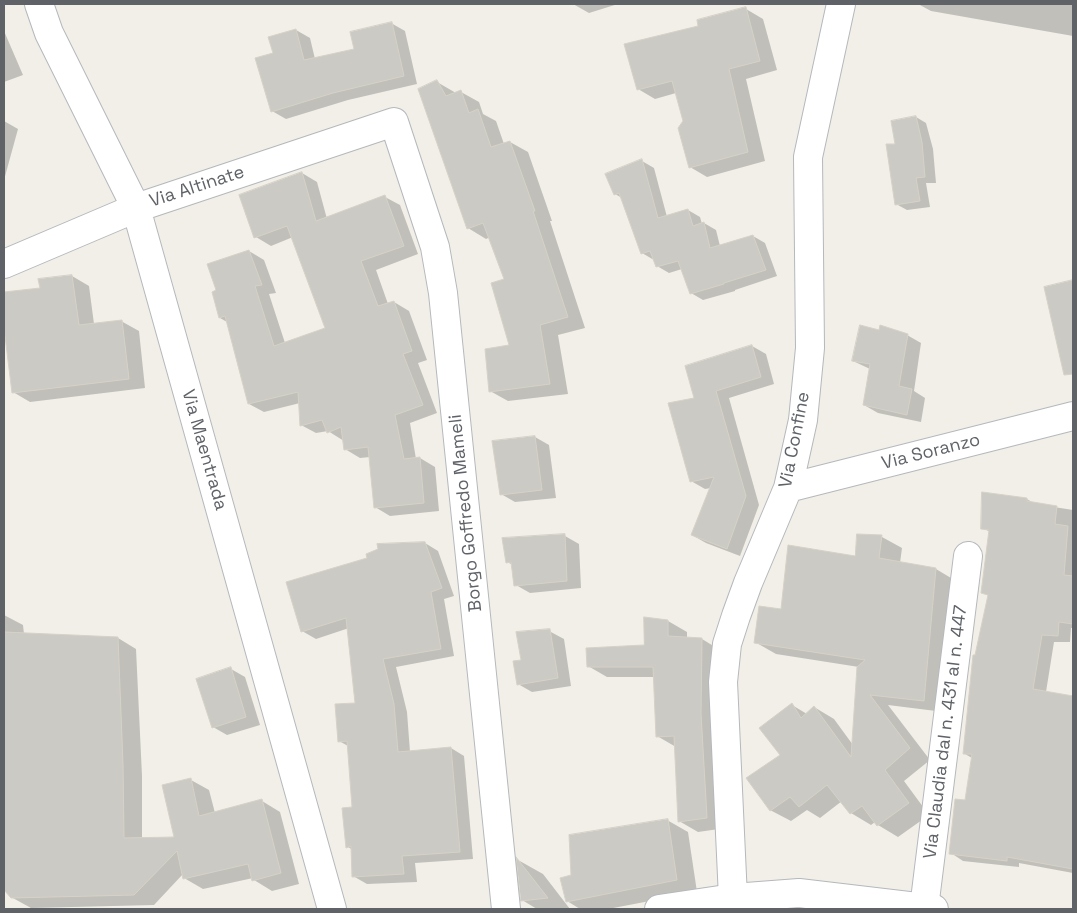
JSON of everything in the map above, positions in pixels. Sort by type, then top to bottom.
[{"type":"street","name":"Via Maentrada","points":[[39,4],[49,33],[136,208],[332,909]]},
{"type":"street","name":"Via Confine","points":[[734,898],[723,682],[727,644],[748,583],[788,488],[803,420],[810,348],[808,157],[840,4]]},
{"type":"street","name":"Via Altinate","points":[[4,264],[136,208],[394,122]]},
{"type":"street","name":"Borgo Goffredo Mameli","points":[[394,122],[435,248],[443,293],[506,909]]},
{"type":"street","name":"Via Soranzo","points":[[788,488],[1073,416]]},
{"type":"street","name":"Via Claudia dal n. 431 al n. 447","points":[[929,909],[968,556]]},
{"type":"street","points":[[659,909],[734,898],[799,893],[929,909]]},
{"type":"building","points":[[746,7],[760,61],[729,69],[748,152],[689,168],[678,128],[683,121],[672,81],[637,90],[624,44],[698,26],[697,20]]},
{"type":"building","points":[[392,22],[404,76],[333,93],[271,112],[255,58],[273,53],[268,37],[296,29],[304,60],[354,49],[350,32]]},
{"type":"building","points":[[437,80],[446,96],[461,90],[469,113],[478,109],[491,147],[510,141],[535,211],[533,211],[568,317],[540,325],[550,384],[489,392],[485,349],[509,345],[491,283],[504,279],[483,223],[467,229],[418,89]]},
{"type":"building","points":[[916,116],[922,142],[925,177],[916,178],[920,201],[895,205],[886,144],[895,144],[891,121]]},
{"type":"building","points":[[642,159],[658,218],[688,209],[693,226],[704,222],[710,248],[753,235],[766,270],[690,294],[678,261],[656,267],[650,251],[641,254],[619,193],[614,195],[605,174]]},
{"type":"building","points":[[302,172],[316,221],[385,195],[404,246],[361,261],[378,306],[394,301],[412,351],[403,354],[423,405],[395,415],[404,459],[420,457],[424,503],[374,508],[368,447],[344,450],[341,427],[327,433],[322,420],[300,426],[298,392],[248,404],[225,316],[219,318],[212,292],[216,290],[207,264],[249,250],[262,285],[255,286],[274,346],[325,328],[287,226],[254,238],[239,195]]},
{"type":"building","points":[[72,275],[79,325],[122,320],[129,379],[12,393],[4,328],[4,292],[40,288],[38,279]]},
{"type":"building","points":[[1073,280],[1073,374],[1064,375],[1044,287]]},
{"type":"building","points":[[860,325],[879,330],[880,325],[908,334],[899,386],[912,389],[907,415],[863,405],[870,364],[852,361]]},
{"type":"building","points":[[752,345],[761,377],[716,391],[746,496],[727,549],[691,535],[714,477],[690,482],[668,403],[694,398],[685,366]]},
{"type":"building","points":[[535,436],[542,490],[500,495],[492,441]]},
{"type":"building","points":[[982,492],[1027,498],[1027,501],[1057,506],[1055,524],[1068,526],[1064,575],[1073,576],[1073,624],[1059,622],[1058,636],[1042,635],[1033,689],[1073,696],[1073,869],[1007,857],[1007,861],[949,854],[955,799],[965,800],[972,754],[963,754],[973,655],[975,655],[988,595],[981,593],[989,530],[981,529]]},
{"type":"building","points":[[565,534],[567,581],[514,586],[511,562],[506,563],[502,538]]},
{"type":"building","points":[[857,534],[882,535],[879,558],[936,568],[924,701],[870,695],[910,748],[885,770],[909,803],[877,826],[862,806],[850,814],[827,785],[799,807],[790,797],[770,811],[746,778],[780,755],[759,728],[792,703],[801,718],[814,706],[851,757],[857,667],[865,660],[754,643],[759,606],[781,609],[788,545],[855,556]]},
{"type":"building","points":[[425,542],[442,588],[431,592],[441,649],[383,659],[394,704],[398,752],[451,747],[460,852],[402,856],[404,874],[352,877],[351,846],[346,848],[342,808],[352,807],[347,741],[338,742],[335,704],[355,703],[346,618],[301,632],[286,582],[367,558],[366,554],[378,549],[377,544]]},
{"type":"building","points":[[644,617],[668,620],[668,636],[702,638],[701,714],[707,818],[678,822],[674,736],[656,737],[653,667],[587,667],[586,648],[644,645]]},
{"type":"building","points":[[550,629],[558,678],[517,685],[513,661],[521,660],[516,632]]},
{"type":"building","points":[[4,632],[118,637],[124,838],[174,837],[162,785],[191,778],[199,816],[262,799],[281,873],[252,881],[248,864],[183,879],[177,851],[134,895],[11,898],[4,890]]},
{"type":"building","points":[[231,667],[246,717],[212,728],[196,679]]},
{"type":"building","points":[[668,819],[677,880],[566,902],[560,878],[571,875],[569,835]]},
{"type":"building","points":[[516,857],[548,898],[521,901]]}]
